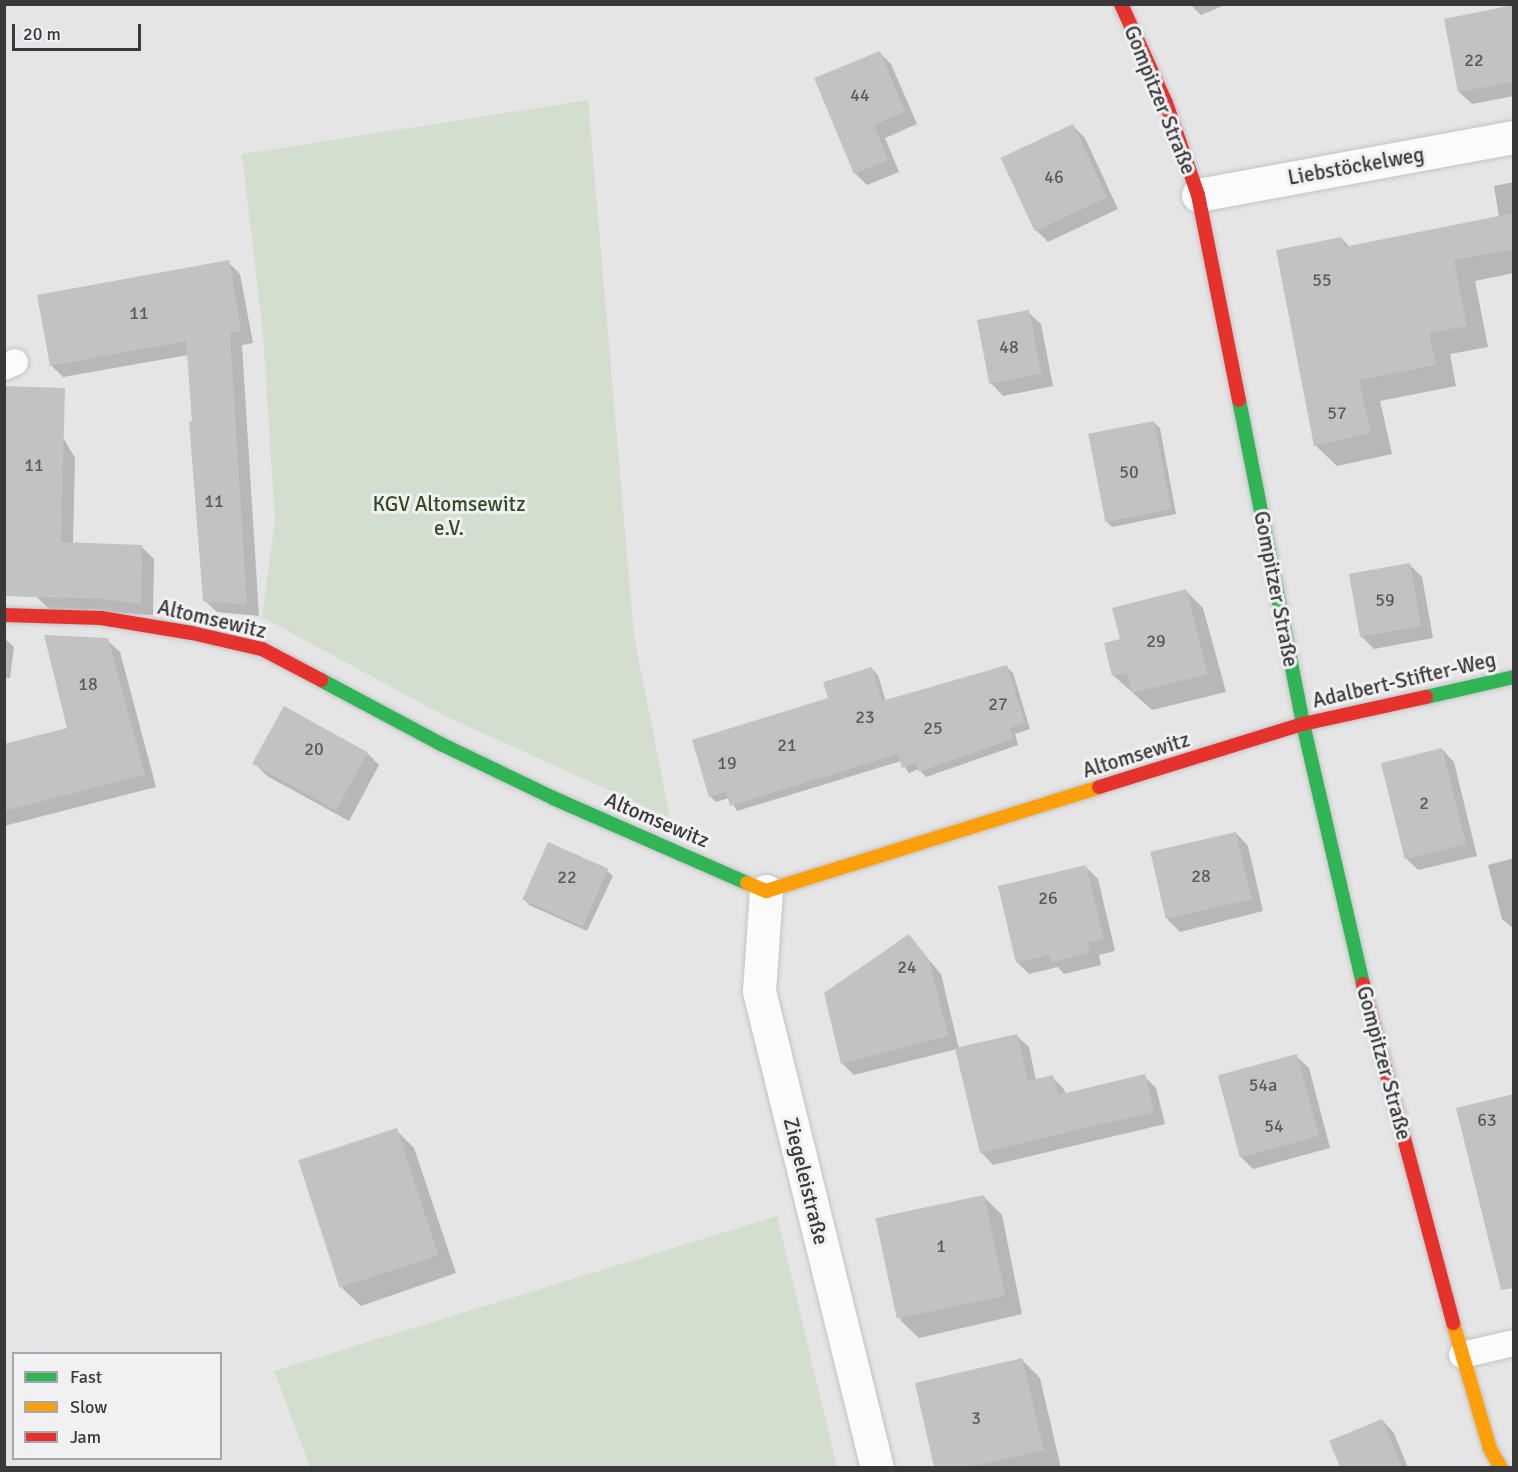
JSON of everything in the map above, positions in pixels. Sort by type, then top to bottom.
[{"type":"street","name":"Gompitzer Straße","points":[[1121,4],[1166,103],[1197,195],[1303,724],[1373,1029],[1462,1354],[1490,1449],[1501,1467]]},
{"type":"street","name":"Liebstöckelweg","points":[[1197,195],[1514,137]]},
{"type":"street","name":"Altomsewitz","points":[[4,615],[101,618],[192,633],[262,649],[441,744],[533,788],[766,891],[1303,724]]},
{"type":"street","name":"Adalbert-Stifter-Weg","points":[[1303,724],[1514,677]]},
{"type":"street","name":"Ziegeleistraße","points":[[766,891],[759,991],[877,1467]]},
{"type":"lane","points":[[1462,1354],[1514,1343]]},
{"type":"green space","name":"KGV Altomsewitz e.V.","points":[[588,100],[634,636],[670,818],[445,716],[262,617],[275,521],[263,334],[242,154]]},
{"type":"green space","points":[[777,1216],[837,1467],[310,1467],[274,1371]]},
{"type":"building","points":[[1514,5],[1514,82],[1458,92],[1444,19]]},
{"type":"building","points":[[880,51],[905,112],[874,125],[888,160],[854,174],[814,78]]},
{"type":"building","points":[[1073,124],[1107,197],[1035,231],[1000,158]]},
{"type":"building","points":[[1514,213],[1514,249],[1454,260],[1467,326],[1429,333],[1436,365],[1359,380],[1371,433],[1314,446],[1276,250],[1342,237],[1344,247]]},
{"type":"building","points":[[229,260],[241,331],[230,333],[247,605],[203,601],[189,421],[192,421],[186,341],[50,366],[37,295]]},
{"type":"building","points":[[1029,310],[1041,374],[989,384],[977,320]]},
{"type":"building","points":[[4,386],[65,388],[61,542],[142,545],[141,604],[102,599],[4,596]]},
{"type":"building","points":[[1154,421],[1171,509],[1105,522],[1088,434]]},
{"type":"building","points":[[1410,563],[1421,626],[1360,637],[1349,574]]},
{"type":"building","points":[[1186,589],[1208,674],[1132,693],[1127,672],[1112,676],[1104,643],[1120,639],[1112,608]]},
{"type":"building","points":[[44,635],[108,638],[145,775],[4,811],[4,744],[67,728]]},
{"type":"building","points":[[1007,665],[1025,723],[1010,728],[1013,739],[919,772],[916,763],[902,768],[898,754],[730,806],[726,792],[709,797],[692,740],[828,698],[823,682],[872,667],[882,701]]},
{"type":"building","points":[[284,706],[368,753],[336,810],[252,764]]},
{"type":"building","points":[[1442,748],[1466,844],[1405,859],[1381,763]]},
{"type":"building","points":[[1236,832],[1252,899],[1166,919],[1150,852]]},
{"type":"building","points":[[548,842],[608,869],[583,926],[522,900]]},
{"type":"building","points":[[1086,865],[1104,939],[1087,943],[1090,953],[1051,962],[1049,955],[1016,963],[998,886]]},
{"type":"building","points":[[909,934],[929,960],[948,1036],[841,1064],[824,993]]},
{"type":"building","points":[[1017,1034],[1028,1081],[1053,1075],[1058,1095],[1145,1074],[1154,1112],[980,1153],[955,1048]]},
{"type":"building","points":[[1297,1054],[1319,1136],[1240,1157],[1218,1075]]},
{"type":"building","points":[[1514,1094],[1514,1288],[1501,1290],[1456,1108]]},
{"type":"building","points":[[397,1128],[438,1255],[339,1288],[298,1160]]},
{"type":"building","points":[[984,1195],[1005,1296],[897,1319],[875,1218]]},
{"type":"building","points":[[1022,1358],[1044,1450],[970,1467],[934,1467],[915,1383]]},
{"type":"building","points":[[1382,1419],[1402,1467],[1340,1467],[1329,1441]]},
{"type":"traffic: fast","points":[[1239,400],[1303,724],[1363,984]]},
{"type":"traffic: fast","points":[[1426,697],[1514,677]]},
{"type":"traffic: fast","points":[[321,680],[441,744],[553,798],[747,883]]},
{"type":"traffic: slow","points":[[747,883],[766,891],[1099,787]]},
{"type":"traffic: slow","points":[[1453,1323],[1490,1449],[1501,1468]]},
{"type":"traffic: jam","points":[[1121,4],[1166,103],[1198,195],[1239,400]]},
{"type":"traffic: jam","points":[[4,615],[101,618],[192,633],[262,649],[321,680]]},
{"type":"traffic: jam","points":[[1099,787],[1303,724],[1426,697]]},
{"type":"traffic: jam","points":[[1363,984],[1453,1323]]}]
